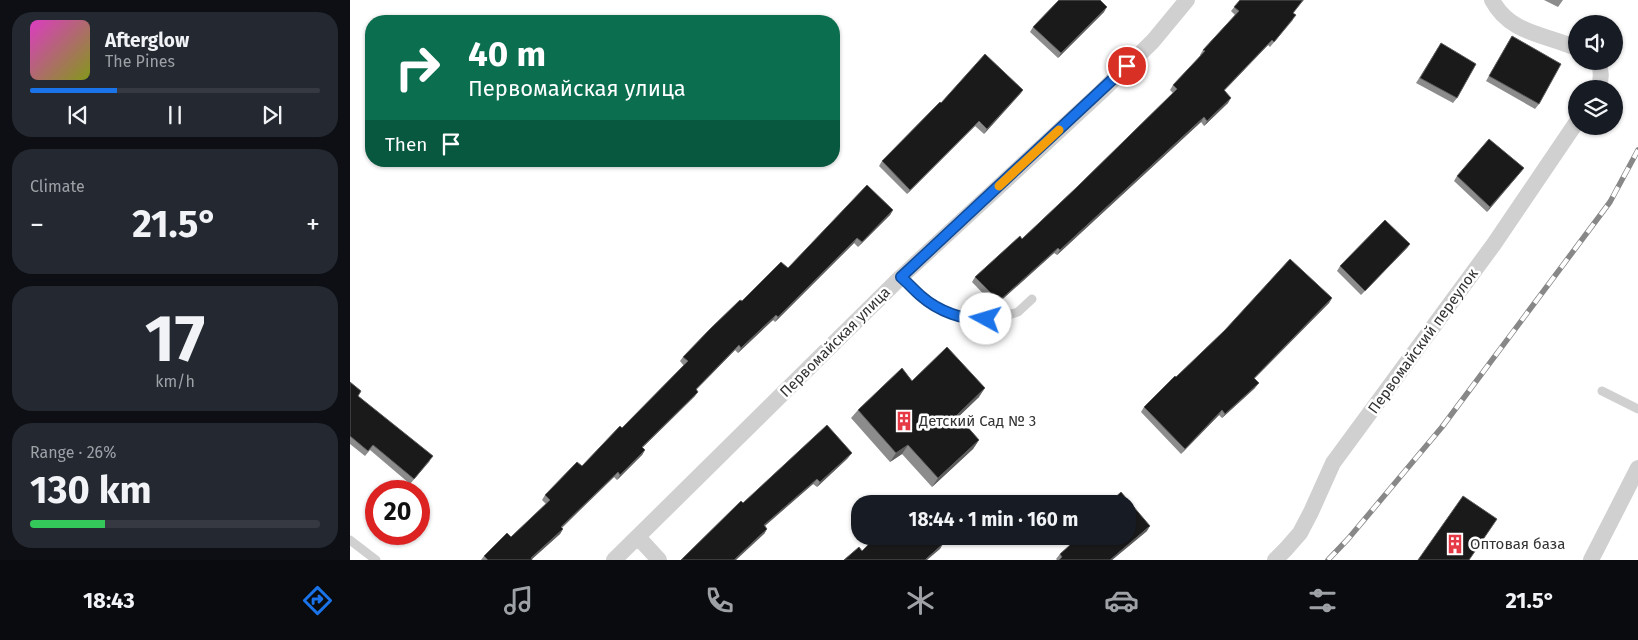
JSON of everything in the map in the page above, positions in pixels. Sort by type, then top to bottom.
[{"type":"street","name":"Первомайская улица","points":[[614,560],[901,277],[1147,47],[1187,0]]},
{"type":"street","points":[[1492,0],[1502,16],[1510,22],[1533,33],[1568,45]]},
{"type":"street","name":"Первомайский переулок","points":[[1274,560],[1286,550],[1300,533],[1333,463],[1494,244],[1568,135]]},
{"type":"street","points":[[1591,560],[1638,468]]},
{"type":"street","points":[[638,537],[659,560]]},
{"type":"lane","points":[[901,277],[922,297],[947,312],[974,320],[998,318],[1018,312],[1032,299]]},
{"type":"lane","points":[[1602,391],[1638,409]]},
{"type":"lane","points":[[350,540],[376,560]]},
{"type":"building","points":[[1059,0],[1100,0],[1107,7],[1061,53],[1033,27]]},
{"type":"building","points":[[1240,0],[1303,0],[1293,13],[1296,15],[1274,42],[1272,40],[1224,90],[1231,98],[1207,121],[1204,117],[1060,250],[1058,248],[999,301],[975,277],[1020,236],[1022,239],[1177,89],[1173,85],[1239,11],[1234,7]]},
{"type":"building","points":[[1512,36],[1561,64],[1539,104],[1489,76]]},
{"type":"building","points":[[1441,43],[1476,64],[1457,98],[1420,78]]},
{"type":"building","points":[[985,54],[1023,90],[987,129],[979,121],[910,190],[882,161],[941,103]]},
{"type":"building","points":[[1489,139],[1524,168],[1490,207],[1457,176]]},
{"type":"building","points":[[867,185],[893,210],[862,242],[857,238],[778,317],[776,315],[741,348],[739,345],[696,389],[698,392],[642,447],[645,450],[620,475],[618,472],[561,527],[563,529],[531,558],[532,560],[488,560],[484,556],[507,533],[511,537],[550,500],[545,495],[577,462],[582,466],[620,426],[622,428],[688,361],[683,357],[710,329],[740,300],[742,301],[781,262],[788,268]]},
{"type":"building","points":[[1385,220],[1410,244],[1365,291],[1340,266]]},
{"type":"building","points":[[1290,259],[1332,298],[1254,378],[1259,383],[1225,414],[1222,410],[1185,449],[1144,407],[1225,330]]},
{"type":"building","name":"Детский Сад № 3","points":[[947,347],[985,388],[957,415],[979,440],[938,478],[908,445],[896,453],[858,410],[902,368],[912,381]]},
{"type":"building","points":[[350,382],[361,391],[358,396],[433,456],[414,479],[373,445],[368,451],[350,436]]},
{"type":"building","points":[[827,425],[852,453],[820,482],[817,479],[764,525],[767,529],[734,560],[681,560],[741,501],[743,503]]},
{"type":"building","name":"Оптовая база","points":[[1463,496],[1497,519],[1469,560],[1418,560]]},
{"type":"building","points":[[1136,510],[1150,526],[1136,538]]},
{"type":"building","points":[[868,545],[942,545],[925,560],[844,560],[859,547],[862,551]]},
{"type":"building","points":[[1070,545],[1128,545],[1110,560],[1059,560],[1062,557],[1060,554]]},
{"type":"railway","points":[[1328,560],[1348,539],[1442,427],[1610,202],[1638,150]]},
{"type":"slow traffic","points":[[999,186],[1059,130]]},
{"type":"place","name":"Детский Сад № 3","points":[[904,421]]},
{"type":"place","name":"Оптовая база","points":[[1455,544]]},
{"type":"route","points":[[986,319],[974,320],[947,312],[922,297],[901,277],[1127,66]]}]
